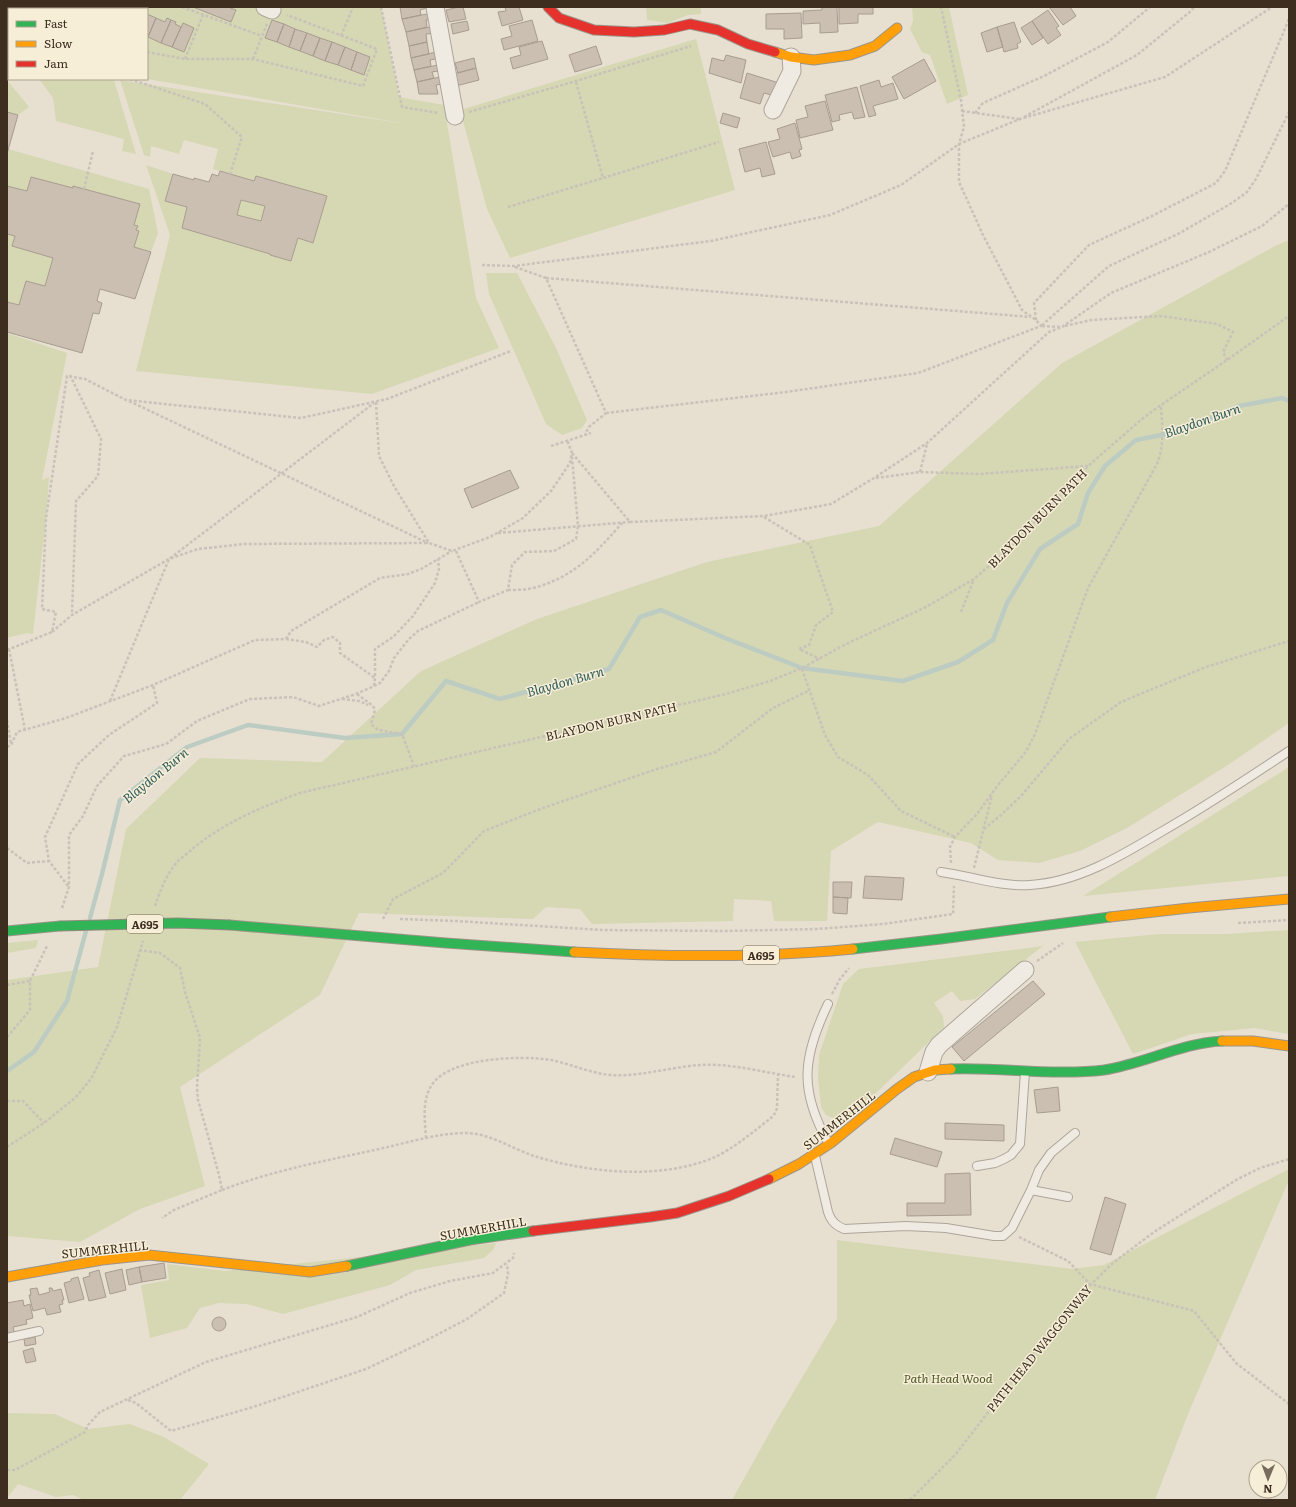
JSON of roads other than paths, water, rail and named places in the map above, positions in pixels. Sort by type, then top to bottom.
[{"type":"street","points":[[435,7],[458,115]]},
{"type":"street","points":[[548,7],[559,18],[594,30],[634,32],[664,30],[690,24],[718,30],[748,44],[791,57],[814,60],[850,54],[875,46],[897,28]]},
{"type":"street","points":[[773,110],[792,71],[791,57]]},
{"type":"street","name":"A695","points":[[7,931],[57,926],[178,923],[230,925],[451,944],[610,954],[700,956],[776,955],[944,939],[1201,906],[1289,898]]},
{"type":"street","points":[[928,1072],[934,1052],[961,1016],[1025,970]]},
{"type":"street","name":"SUMMERHILL","points":[[7,1277],[102,1260],[144,1255],[168,1256],[310,1272],[329,1270],[463,1242],[515,1233],[654,1217],[690,1209],[726,1197],[791,1169],[815,1155],[900,1086],[914,1077],[928,1072],[961,1069],[1025,1071],[1100,1070],[1133,1065],[1195,1045],[1240,1039],[1258,1040],[1289,1046]]},
{"type":"lane","points":[[941,872],[1014,885],[1046,883],[1084,872],[1106,863],[1186,818],[1289,751]]},
{"type":"lane","points":[[828,1004],[816,1030],[808,1064],[807,1078],[810,1100],[816,1119],[829,1144]]},
{"type":"lane","points":[[977,1166],[995,1163],[1004,1159],[1011,1155],[1020,1144],[1025,1071]]},
{"type":"lane","points":[[815,1155],[831,1220],[836,1225],[844,1229],[906,1226],[946,1228],[994,1236],[1003,1236],[1012,1228],[1039,1170],[1051,1153],[1075,1133]]},
{"type":"lane","points":[[1031,1190],[1068,1197]]},
{"type":"lane","points":[[7,1338],[39,1331]]},
{"type":"waterway","name":"Blaydon Burn","points":[[90,918],[120,800],[187,747],[248,725],[345,738],[402,734],[446,681],[500,699],[609,669],[640,617],[661,610],[725,638],[802,668],[903,681],[958,662],[993,640],[1007,603],[1040,549],[1078,524],[1088,493],[1105,466],[1136,440],[1177,432],[1239,406],[1282,398],[1289,401]]},
{"type":"waterway","name":"Blaydon Burn","points":[[7,1071],[34,1052],[67,1001],[86,931]]},
{"type":"park label","name":"Path Head Wood","points":[[948,1378]]}]
